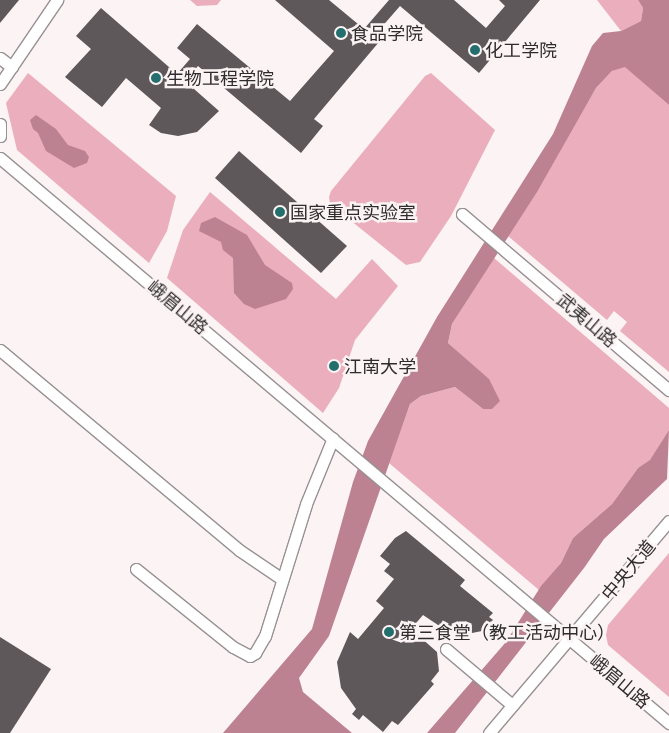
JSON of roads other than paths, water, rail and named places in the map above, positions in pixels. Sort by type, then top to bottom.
[{"type":"street","points":[[0,84],[57,0]]},
{"type":"street","points":[[0,58],[12,67]]},
{"type":"street","points":[[0,124],[0,136]]},
{"type":"street","name":"峨眉山路","points":[[0,158],[669,723]]},
{"type":"street","name":"武夷山路","points":[[462,214],[669,390]]},
{"type":"street","points":[[0,350],[239,550],[282,579]]},
{"type":"street","points":[[136,569],[250,656],[265,636],[282,579],[333,438]]},
{"type":"street","name":"中央大道","points":[[489,733],[669,521]]},
{"type":"street","points":[[446,649],[512,705]]},
{"type":"place","name":"食品学院","points":[[341,33]]},
{"type":"place","name":"化工学院","points":[[475,50]]},
{"type":"place","name":"生物工程学院","points":[[156,78]]},
{"type":"place","name":"国家重点实验室","points":[[280,212]]},
{"type":"place","name":"江南大学","points":[[334,366]]},
{"type":"place","name":"第三食堂（教工活动中心）","points":[[389,632]]}]
